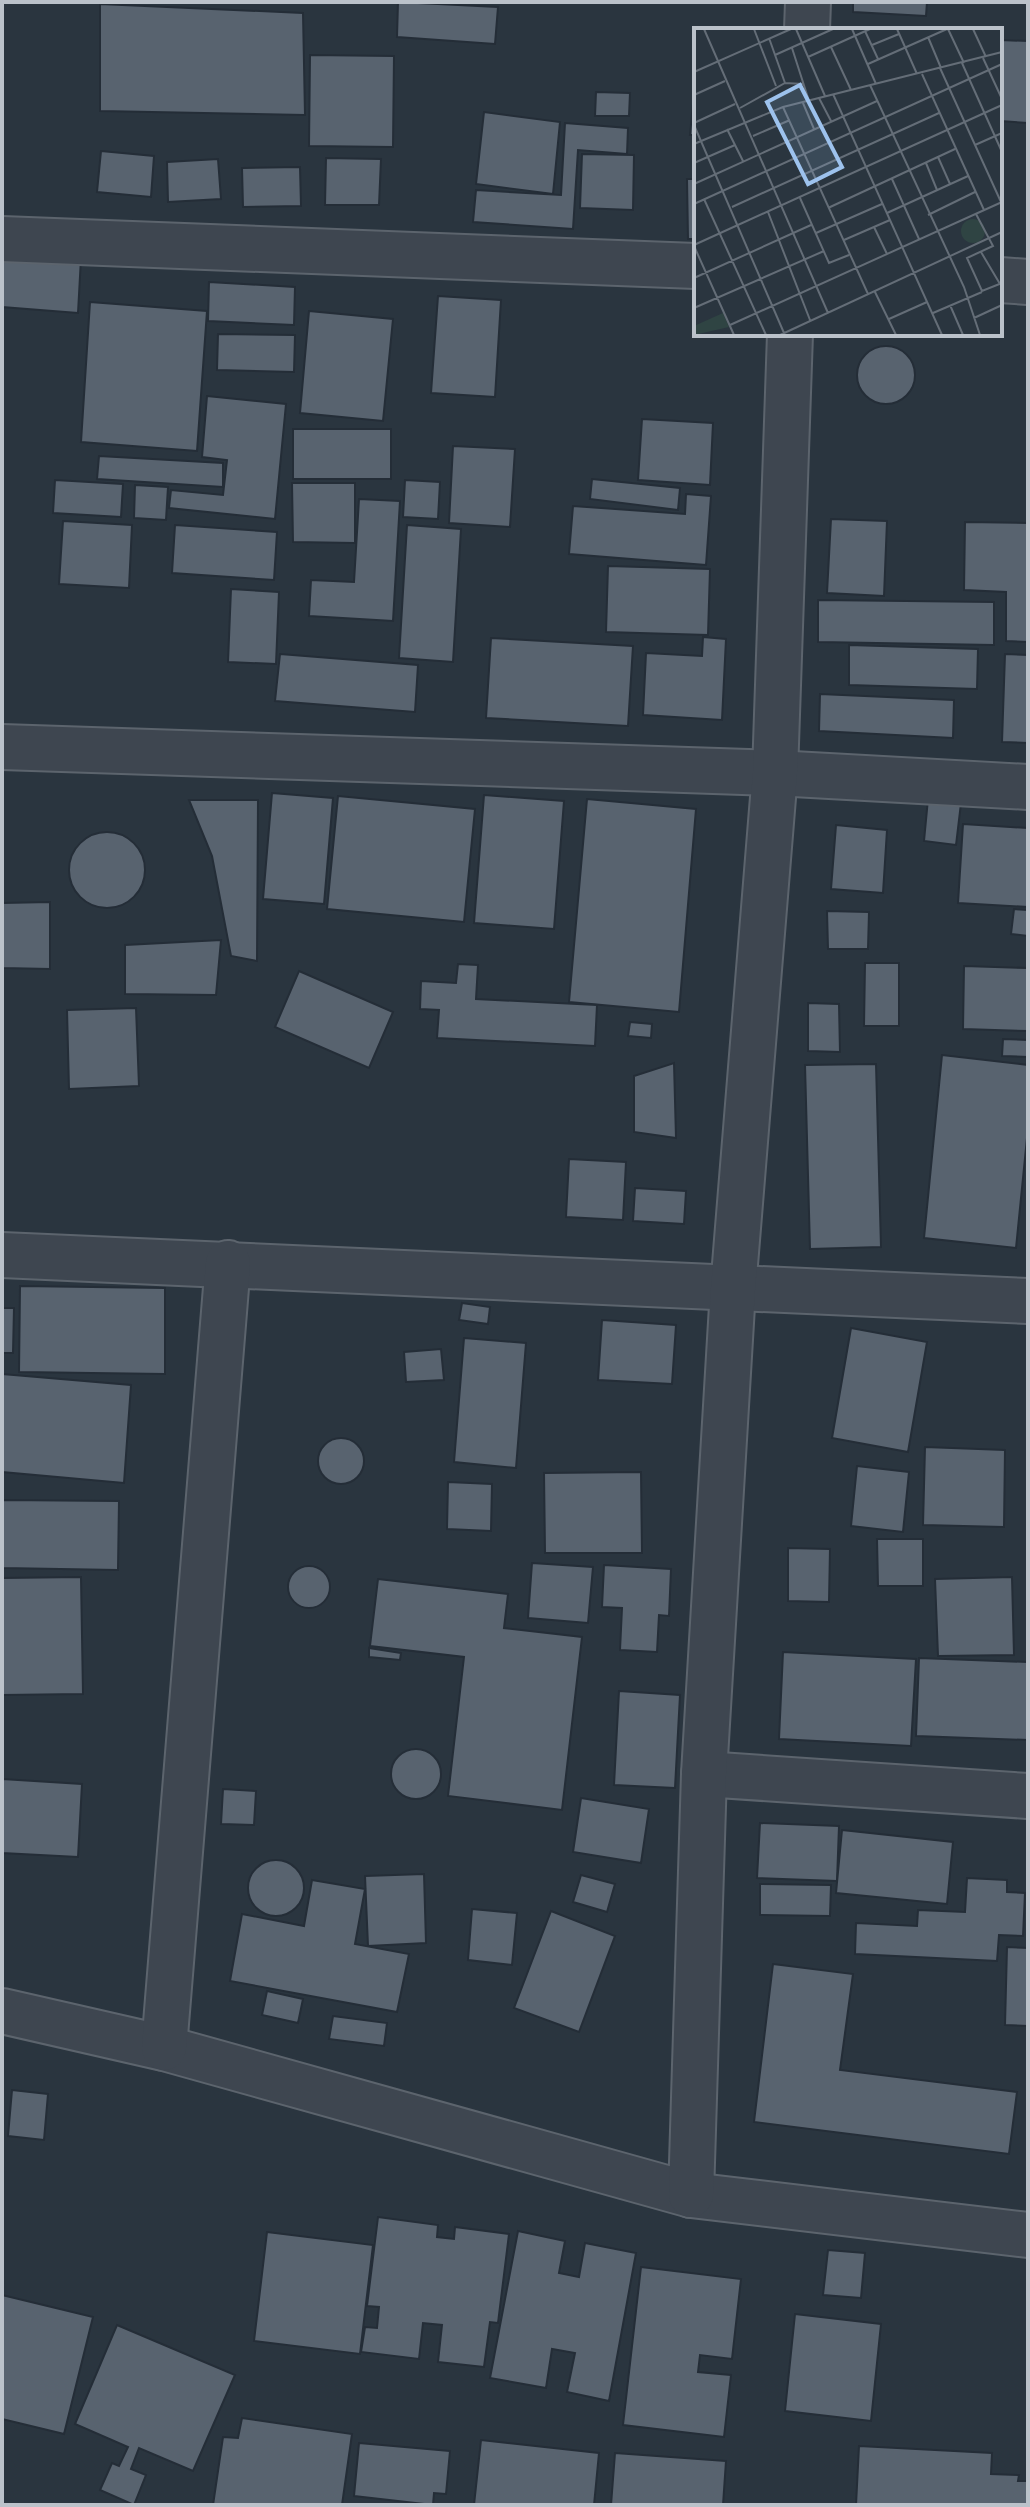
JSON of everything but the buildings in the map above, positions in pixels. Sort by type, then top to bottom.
[{"type":"street","points":[[807,28],[808,2]]},
{"type":"street","points":[[2,239],[694,266]]},
{"type":"street","points":[[1002,280],[1028,282]]},
{"type":"street","points":[[691,2195],[704,1774],[733,1289],[775,773],[790,336]]},
{"type":"street","points":[[2,747],[775,773],[1028,787]]},
{"type":"street","points":[[2,1255],[1028,1301]]},
{"type":"street","points":[[164,2048],[228,1263]]},
{"type":"street","points":[[704,1774],[1028,1796]]},
{"type":"street","points":[[2,2011],[164,2048],[691,2195],[1028,2235]]}]
